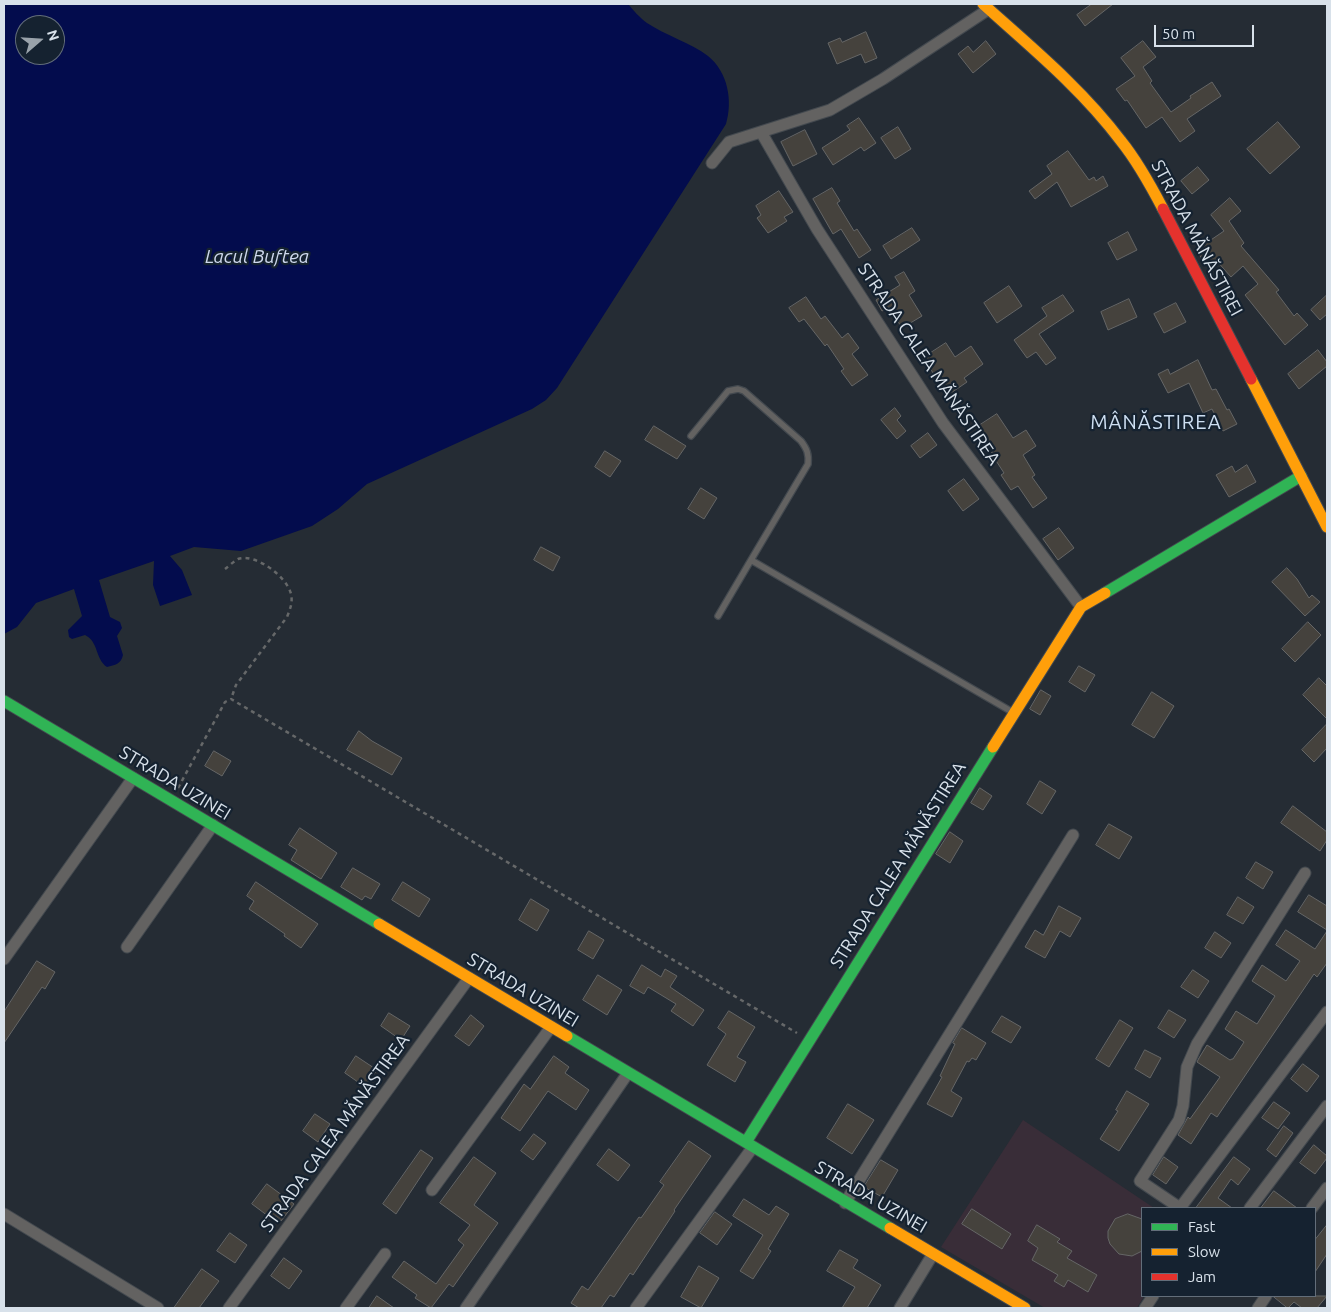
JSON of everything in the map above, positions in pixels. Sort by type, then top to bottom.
[{"type":"street","points":[[712,163],[729,142],[830,110],[883,79],[986,6]]},
{"type":"street","name":"STRADA MĂNĂSTIREI","points":[[986,6],[1096,110],[1139,165],[1327,526]]},
{"type":"street","name":"STRADA CALEA MĂNĂSTIREA","points":[[761,132],[817,229],[943,423],[1082,607]]},
{"type":"street","name":"STRADA CALEA MĂNĂSTIREA","points":[[749,1145],[809,1040],[1082,607],[1301,476]]},
{"type":"street","name":"STRADA UZINEI","points":[[4,701],[1024,1308]]},
{"type":"street","points":[[4,959],[133,778]]},
{"type":"street","points":[[126,947],[213,825]]},
{"type":"street","points":[[845,1203],[1073,835]]},
{"type":"street","points":[[1179,1207],[1140,1181],[1179,1120],[1188,1067],[1196,1044],[1305,872]]},
{"type":"street","name":"STRADA CALEA MĂNĂSTIREA","points":[[229,1308],[470,978]]},
{"type":"street","points":[[1181,1207],[1327,1012]]},
{"type":"street","points":[[432,1190],[551,1027]]},
{"type":"street","points":[[466,1308],[628,1073]]},
{"type":"street","points":[[1251,1207],[1327,1106]]},
{"type":"street","points":[[636,1308],[749,1145]]},
{"type":"street","points":[[1313,1207],[1327,1188]]},
{"type":"street","points":[[4,1214],[158,1308]]},
{"type":"street","points":[[346,1308],[385,1254]]},
{"type":"street","points":[[900,1308],[933,1254]]},
{"type":"street","points":[[1145,1308],[1151,1297]]},
{"type":"street","points":[[1258,1308],[1265,1297]]},
{"type":"lane","points":[[692,436],[723,396],[728,391],[738,389],[744,391],[801,440],[807,448],[809,456],[808,464],[718,616]]},
{"type":"lane","points":[[751,560],[1015,713]]},
{"type":"path","points":[[171,800],[225,702],[231,699],[236,685],[286,617],[292,604],[291,592],[282,578],[266,565],[254,559],[238,559],[225,569]]},
{"type":"path","points":[[231,699],[809,1040]]},
{"type":"shaded area","points":[[1023,1120],[1153,1207],[1141,1207],[1141,1297],[1143,1297],[1137,1308],[1045,1308],[941,1247]]},
{"type":"water","name":"Lacul Buftea","points":[[4,4],[628,4],[647,23],[701,51],[715,63],[724,78],[729,97],[726,124],[557,388],[546,400],[532,409],[367,484],[338,509],[312,526],[241,551],[194,547],[170,556],[182,570],[192,595],[160,606],[153,585],[154,561],[99,580],[110,617],[120,622],[122,628],[117,636],[123,655],[121,660],[115,665],[107,667],[103,664],[93,642],[85,635],[72,639],[69,637],[68,630],[82,616],[74,589],[36,603],[17,627],[4,634]]},
{"type":"building","points":[[1092,4],[1113,4],[1085,26],[1077,15]]},
{"type":"building","points":[[866,32],[877,58],[865,63],[861,54],[837,64],[828,43],[840,38],[842,42]]},
{"type":"building","points":[[986,41],[996,54],[973,73],[958,54],[968,46],[973,52]]},
{"type":"building","points":[[1143,41],[1156,57],[1143,67],[1152,81],[1150,83],[1171,112],[1191,98],[1190,96],[1212,82],[1221,96],[1187,119],[1195,131],[1180,142],[1162,117],[1146,128],[1127,100],[1125,101],[1116,89],[1135,76],[1121,58]]},
{"type":"building","points":[[859,118],[876,143],[864,151],[861,147],[833,165],[822,148],[850,130],[847,126]]},
{"type":"building","points":[[1278,122],[1300,147],[1270,174],[1247,149]]},
{"type":"building","points":[[898,127],[911,149],[895,159],[881,138]]},
{"type":"building","points":[[805,130],[817,154],[793,166],[781,142]]},
{"type":"building","points":[[1068,151],[1089,180],[1094,177],[1096,181],[1103,176],[1108,186],[1071,207],[1057,182],[1035,199],[1029,191],[1052,174],[1047,166]]},
{"type":"building","points":[[1198,167],[1209,180],[1192,194],[1181,181]]},
{"type":"building","points":[[832,188],[840,201],[837,203],[854,231],[857,229],[871,250],[859,258],[841,229],[833,234],[813,199]]},
{"type":"building","points":[[779,191],[793,212],[784,217],[787,221],[768,233],[757,218],[761,215],[756,206]]},
{"type":"building","points":[[1230,198],[1241,211],[1229,221],[1244,243],[1241,246],[1279,290],[1276,292],[1294,316],[1297,313],[1308,325],[1285,345],[1245,295],[1258,284],[1243,266],[1231,277],[1216,260],[1207,266],[1196,250],[1224,231],[1211,215]]},
{"type":"building","points":[[912,228],[920,240],[891,259],[883,246]]},
{"type":"building","points":[[1128,232],[1137,250],[1117,260],[1108,243]]},
{"type":"building","points":[[904,272],[915,291],[909,295],[922,316],[902,328],[889,307],[882,311],[876,300],[900,285],[895,277]]},
{"type":"building","points":[[1009,286],[1022,306],[997,323],[984,303]]},
{"type":"building","points":[[1063,295],[1074,311],[1039,334],[1056,358],[1046,365],[1036,352],[1027,358],[1014,340],[1047,316],[1042,308]]},
{"type":"building","points":[[1327,295],[1327,314],[1320,320],[1311,310]]},
{"type":"building","points":[[806,297],[821,319],[825,316],[842,338],[848,333],[859,348],[852,354],[868,375],[852,386],[841,371],[844,369],[827,344],[825,346],[804,319],[799,322],[789,308]]},
{"type":"building","points":[[1129,299],[1137,317],[1108,330],[1101,312]]},
{"type":"building","points":[[1176,303],[1186,322],[1164,333],[1154,314]]},
{"type":"building","points":[[946,343],[955,357],[971,346],[983,364],[964,378],[967,382],[948,395],[923,358]]},
{"type":"building","points":[[1318,350],[1327,362],[1327,366],[1299,389],[1288,374]]},
{"type":"building","points":[[1198,360],[1212,390],[1216,389],[1237,424],[1223,431],[1212,409],[1203,413],[1189,383],[1168,393],[1158,374],[1168,369],[1170,374]]},
{"type":"building","points":[[895,408],[901,416],[897,420],[906,431],[897,439],[881,420]]},
{"type":"building","points":[[997,414],[1013,438],[1026,430],[1036,446],[1023,455],[1035,475],[1032,477],[1047,498],[1033,508],[1018,486],[1011,490],[1001,475],[1004,473],[991,453],[993,452],[977,427]]},
{"type":"building","points":[[654,426],[686,446],[677,459],[645,440]]},
{"type":"building","points":[[928,433],[937,445],[920,458],[911,446]]},
{"type":"building","points":[[605,451],[621,461],[610,477],[595,467]]},
{"type":"building","points":[[1247,465],[1256,482],[1229,497],[1216,475],[1232,466],[1235,472]]},
{"type":"building","points":[[964,479],[979,499],[963,511],[948,491]]},
{"type":"building","points":[[701,488],[717,498],[704,519],[688,509]]},
{"type":"building","points":[[1059,528],[1074,548],[1058,560],[1043,539]]},
{"type":"building","points":[[541,547],[560,557],[553,571],[534,560]]},
{"type":"building","points":[[1287,568],[1297,579],[1309,598],[1312,595],[1320,602],[1305,616],[1272,582]]},
{"type":"building","points":[[1308,622],[1321,635],[1295,662],[1282,649]]},
{"type":"building","points":[[1079,666],[1095,675],[1085,692],[1069,682]]},
{"type":"building","points":[[1319,678],[1327,686],[1327,719],[1303,695]]},
{"type":"building","points":[[1041,690],[1051,696],[1040,715],[1030,709]]},
{"type":"building","points":[[1152,692],[1174,706],[1154,738],[1132,725]]},
{"type":"building","points":[[1327,724],[1327,748],[1314,762],[1302,750]]},
{"type":"building","points":[[359,731],[372,741],[402,758],[392,775],[347,750]]},
{"type":"building","points":[[214,751],[231,761],[222,776],[205,766]]},
{"type":"building","points":[[1040,781],[1056,791],[1042,814],[1027,804]]},
{"type":"building","points":[[980,788],[992,796],[983,810],[971,803]]},
{"type":"building","points":[[1293,806],[1327,832],[1327,840],[1320,851],[1281,823]]},
{"type":"building","points":[[1109,824],[1132,837],[1119,859],[1096,845]]},
{"type":"building","points":[[300,828],[337,853],[321,879],[291,860],[297,850],[289,845]]},
{"type":"building","points":[[950,832],[963,841],[950,863],[936,854]]},
{"type":"building","points":[[1256,862],[1273,872],[1263,889],[1246,878]]},
{"type":"building","points":[[353,868],[380,884],[371,899],[365,896],[362,900],[341,887]]},
{"type":"building","points":[[256,882],[318,924],[301,948],[284,936],[285,934],[249,909],[254,901],[247,896]]},
{"type":"building","points":[[403,882],[430,899],[419,917],[392,900]]},
{"type":"building","points":[[1309,895],[1327,906],[1327,930],[1298,912]]},
{"type":"building","points":[[1238,897],[1254,907],[1243,924],[1227,915]]},
{"type":"building","points":[[531,899],[549,910],[537,931],[519,920]]},
{"type":"building","points":[[1059,906],[1081,918],[1070,937],[1060,931],[1045,958],[1025,947],[1035,930],[1043,935]]},
{"type":"building","points":[[1286,930],[1315,949],[1327,931],[1327,963],[1317,977],[1314,974],[1217,1117],[1211,1113],[1191,1144],[1178,1135],[1188,1117],[1190,1119],[1220,1077],[1197,1062],[1207,1045],[1230,1060],[1233,1059],[1244,1042],[1225,1029],[1236,1011],[1257,1024],[1275,996],[1252,981],[1262,965],[1286,981],[1300,961],[1276,945]]},
{"type":"building","points":[[589,931],[604,940],[593,959],[578,950]]},
{"type":"building","points":[[1215,932],[1231,943],[1221,958],[1205,948]]},
{"type":"building","points":[[37,961],[55,972],[45,989],[42,987],[4,1043],[4,1012]]},
{"type":"building","points":[[642,965],[661,977],[665,969],[677,976],[670,987],[704,1010],[693,1026],[671,1011],[676,1004],[648,987],[644,994],[630,986]]},
{"type":"building","points":[[1193,970],[1209,981],[1198,998],[1181,987]]},
{"type":"building","points":[[598,975],[622,990],[607,1015],[583,1000]]},
{"type":"building","points":[[1169,1010],[1186,1020],[1174,1038],[1158,1028]]},
{"type":"building","points":[[729,1011],[755,1027],[737,1057],[746,1062],[735,1082],[707,1065],[726,1034],[718,1028]]},
{"type":"building","points":[[389,1013],[410,1026],[401,1040],[381,1026]]},
{"type":"building","points":[[471,1015],[484,1026],[469,1046],[455,1036]]},
{"type":"building","points":[[1002,1016],[1021,1027],[1011,1043],[992,1032]]},
{"type":"building","points":[[1120,1020],[1133,1028],[1109,1067],[1096,1059]]},
{"type":"building","points":[[962,1028],[986,1043],[976,1060],[972,1058],[969,1062],[967,1061],[951,1091],[962,1098],[952,1117],[927,1104],[942,1077],[940,1076],[955,1044],[953,1043]]},
{"type":"building","points":[[1145,1050],[1161,1058],[1150,1078],[1135,1069]]},
{"type":"building","points":[[356,1056],[377,1070],[365,1087],[345,1073]]},
{"type":"building","points":[[554,1056],[569,1067],[565,1073],[589,1090],[576,1110],[548,1091],[520,1131],[501,1118],[524,1084],[530,1089]]},
{"type":"building","points":[[1303,1064],[1319,1076],[1307,1092],[1291,1079]]},
{"type":"building","points":[[1127,1091],[1149,1104],[1119,1151],[1100,1139],[1118,1111],[1116,1110]]},
{"type":"building","points":[[1274,1102],[1290,1113],[1278,1129],[1262,1118]]},
{"type":"building","points":[[848,1104],[874,1120],[852,1154],[827,1138]]},
{"type":"building","points":[[315,1114],[330,1124],[318,1142],[303,1131]]},
{"type":"building","points":[[1284,1126],[1293,1133],[1276,1157],[1267,1150]]},
{"type":"building","points":[[534,1134],[546,1143],[533,1160],[521,1151]]},
{"type":"building","points":[[689,1141],[711,1156],[633,1275],[630,1273],[614,1297],[610,1295],[601,1308],[579,1308],[571,1303],[582,1286],[588,1290],[639,1217],[641,1218],[664,1185],[660,1182]]},
{"type":"building","points":[[1314,1145],[1327,1156],[1315,1174],[1300,1163]]},
{"type":"building","points":[[609,1149],[630,1165],[618,1181],[597,1165]]},
{"type":"building","points":[[421,1150],[433,1158],[396,1214],[383,1204]]},
{"type":"building","points":[[474,1157],[496,1173],[474,1205],[498,1223],[453,1287],[449,1284],[431,1308],[415,1298],[417,1295],[392,1277],[404,1261],[436,1284],[464,1245],[458,1240],[470,1225],[440,1203]]},
{"type":"building","points":[[1164,1157],[1178,1167],[1166,1184],[1153,1175]]},
{"type":"building","points":[[1234,1157],[1250,1169],[1238,1185],[1231,1179],[1218,1198],[1231,1207],[1197,1207]]},
{"type":"building","points":[[881,1160],[898,1170],[882,1197],[864,1187]]},
{"type":"building","points":[[267,1184],[294,1204],[281,1221],[275,1216],[272,1219],[252,1204]]},
{"type":"building","points":[[1274,1191],[1296,1207],[1262,1207]]},
{"type":"building","points":[[744,1199],[769,1215],[776,1206],[789,1214],[768,1249],[771,1251],[753,1279],[740,1271],[763,1235],[733,1216]]},
{"type":"building","points":[[972,1209],[1011,1234],[1002,1249],[962,1224]]},
{"type":"building","points":[[715,1212],[732,1224],[717,1245],[700,1233]]},
{"type":"building","points":[[1128,1214],[1141,1219],[1141,1252],[1132,1256],[1119,1254],[1110,1244],[1108,1231],[1115,1219]]},
{"type":"building","points":[[1037,1225],[1060,1239],[1057,1242],[1072,1251],[1067,1258],[1097,1275],[1088,1292],[1068,1280],[1064,1287],[1054,1281],[1058,1275],[1032,1260],[1038,1248],[1028,1241]]},
{"type":"building","points":[[1327,1225],[1327,1254],[1316,1270],[1316,1239]]},
{"type":"building","points":[[230,1233],[247,1245],[235,1263],[217,1251]]},
{"type":"building","points":[[840,1250],[858,1260],[853,1268],[881,1285],[867,1308],[842,1308],[855,1287],[827,1271]]},
{"type":"building","points":[[284,1258],[302,1271],[289,1289],[271,1276]]},
{"type":"building","points":[[699,1266],[719,1278],[701,1308],[681,1297]]},
{"type":"building","points":[[202,1269],[219,1281],[199,1308],[174,1308]]},
{"type":"building","points":[[377,1296],[394,1308],[369,1308]]},
{"type":"building","points":[[1327,1296],[1317,1308],[1302,1308],[1294,1302],[1288,1308],[1274,1297]]},
{"type":"traffic: fast","points":[[1105,593],[1301,476]]},
{"type":"traffic: fast","points":[[4,701],[379,924]]},
{"type":"traffic: fast","points":[[746,1142],[993,747]]},
{"type":"traffic: fast","points":[[567,1036],[890,1228]]},
{"type":"traffic: slow","points":[[983,4],[1073,86],[1106,122],[1139,166],[1163,209]]},
{"type":"traffic: slow","points":[[1251,379],[1327,527]]},
{"type":"traffic: slow","points":[[993,747],[1081,607],[1105,593]]},
{"type":"traffic: slow","points":[[379,924],[567,1036]]},
{"type":"traffic: slow","points":[[890,1228],[1025,1308]]},
{"type":"traffic: jam","points":[[1163,209],[1251,379]]},
{"type":"district","name":"MÂNĂSTIREA","points":[[1156,422]]}]
